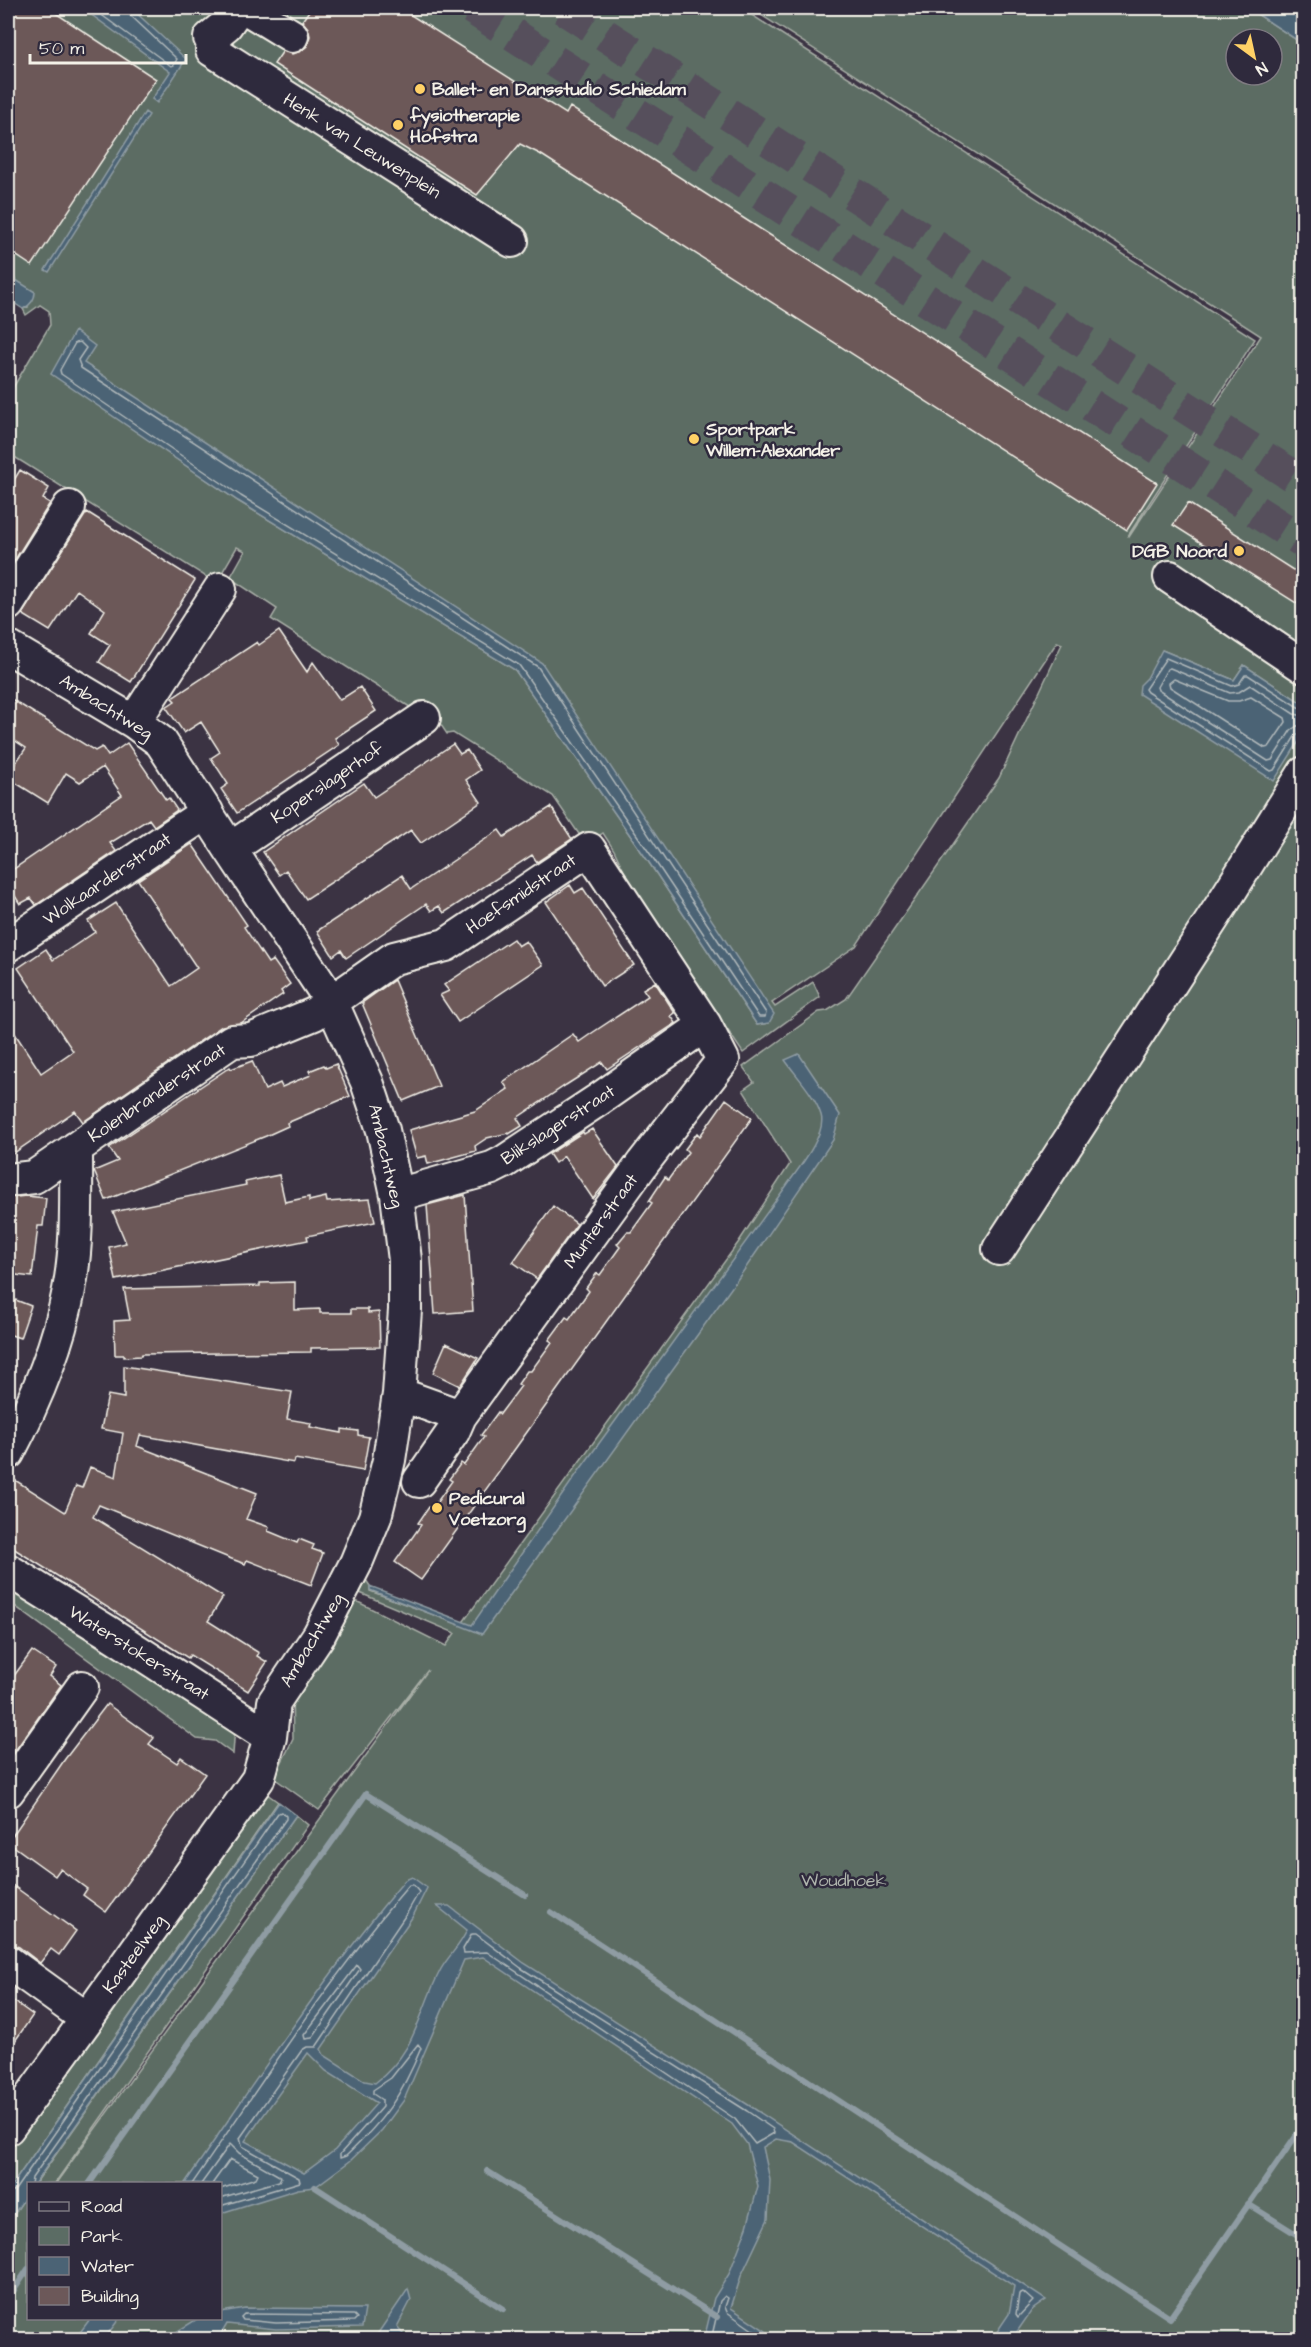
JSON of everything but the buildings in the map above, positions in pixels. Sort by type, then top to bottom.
[{"type":"street","name":"Henk van Leuwenplein","points":[[238,8],[211,44],[512,241]]},
{"type":"street","points":[[246,8],[292,36]]},
{"type":"street","points":[[8,604],[69,507]]},
{"type":"street","points":[[1170,578],[1304,667]]},
{"type":"street","points":[[134,722],[220,589]]},
{"type":"street","name":"Ambachtweg","points":[[8,646],[134,722],[161,742],[331,1001],[376,1108],[397,1195],[405,1270],[405,1310],[399,1394],[389,1460],[375,1517],[356,1563],[319,1635],[274,1702],[270,1737],[258,1779]]},
{"type":"street","name":"Koperslagerhof","points":[[230,849],[424,718]]},
{"type":"street","points":[[999,1248],[1221,906],[1304,773]]},
{"type":"street","name":"Wolkaarderstraat","points":[[8,945],[207,812]]},
{"type":"street","name":"Hoefsmidstraat","points":[[331,1001],[394,958],[446,945],[589,849],[705,1025]]},
{"type":"street","name":"Kolenbranderstraat","points":[[8,1453],[29,1412],[52,1356],[69,1290],[76,1224],[76,1148],[232,1041],[251,1040],[314,1014],[331,1001]]},
{"type":"street","name":"Munterstraat","points":[[419,1482],[453,1432],[460,1416],[643,1163],[728,1065],[705,1025]]},
{"type":"street","name":"Blikslagerstraat","points":[[397,1195],[492,1168],[504,1162],[705,1025]]},
{"type":"street","points":[[8,1180],[34,1177],[76,1148]]},
{"type":"street","points":[[399,1394],[460,1416]]},
{"type":"street","name":"Waterstokerstraat","points":[[8,1570],[270,1737]]},
{"type":"street","points":[[8,1791],[82,1687]]},
{"type":"street","name":"Kasteelweg","points":[[8,2128],[258,1779]]},
{"type":"street","points":[[8,1962],[87,2019]]},
{"type":"green space","name":"Woudhoek","points":[[8,8],[741,8],[1255,339],[1129,537],[1261,336],[750,8],[1248,8],[1277,27],[1224,27],[1224,87],[1284,87],[1284,32],[1303,44],[1303,704],[1244,665],[1234,680],[1162,650],[1297,744],[1303,735],[1303,2339],[8,2340],[8,2223],[27,2194],[27,2320],[222,2320],[222,2182],[57,2182],[428,1670],[319,1810],[274,1778],[293,1739],[292,1693],[354,1600],[446,1646],[455,1633],[360,1593],[366,1580],[370,1591],[461,1625],[738,1243],[790,1164],[743,1090],[754,1082],[743,1067],[819,1012],[827,1011],[846,999],[999,778],[1062,644],[1057,642],[856,946],[772,1003],[775,1007],[813,982],[820,997],[743,1053],[632,888],[614,850],[603,833],[591,841],[583,840],[553,796],[453,733],[447,734],[425,701],[413,709],[271,619],[277,609],[230,578],[245,551],[237,547],[216,583],[8,453],[8,396],[50,325],[49,311],[40,305],[26,315],[23,309],[28,307],[8,283]],"holes":[[[51,373],[554,680],[769,1023],[757,1025],[648,861],[515,670],[238,501]]]},
{"type":"green space","points":[[8,1587],[103,1650],[107,1644],[235,1726],[233,1754],[215,1741],[197,1739],[8,1601]]},
{"type":"green space","points":[[263,1791],[278,1802],[8,2191],[8,2144]]},
{"type":"green space","points":[[296,1815],[308,1825],[56,2182],[36,2182]]},
{"type":"water","points":[[82,8],[131,8],[186,59],[157,103],[152,99],[170,72]]},
{"type":"water","points":[[1248,8],[1294,8],[1303,14],[1303,44],[1284,32],[1284,27],[1277,27]]},
{"type":"water","points":[[145,112],[149,115],[49,272],[45,270]]},
{"type":"water","points":[[8,275],[35,292],[32,302],[23,309],[8,299]]},
{"type":"water","points":[[75,331],[95,346],[84,363],[542,663],[774,1014],[769,1023],[757,1025],[648,861],[515,670],[238,501],[51,374]]},
{"type":"water","points":[[1162,650],[1234,680],[1244,665],[1303,704],[1303,735],[1274,781],[1139,694],[1140,685],[1147,678]]},
{"type":"water","points":[[799,1054],[840,1115],[833,1140],[747,1266],[482,1634],[370,1590],[370,1586],[472,1625],[576,1475],[787,1185],[816,1141],[822,1123],[821,1115],[810,1093],[785,1060]]},
{"type":"water","points":[[279,1802],[296,1815],[36,2182],[27,2182],[27,2194],[8,2223],[8,2191]]},
{"type":"water","points":[[412,1877],[427,1888],[413,1916],[321,2049],[324,2055],[365,2081],[375,2083],[389,2070],[409,2044],[441,1969],[467,1930],[437,1906],[449,1906],[524,1963],[750,2106],[1046,2300],[1032,2310],[1012,2339],[992,2339],[1009,2314],[1014,2286],[793,2142],[776,2139],[763,2147],[770,2180],[768,2219],[741,2276],[731,2308],[778,2339],[736,2339],[726,2334],[724,2339],[704,2339],[714,2298],[729,2274],[747,2227],[758,2186],[747,2144],[732,2124],[483,1957],[464,1960],[404,2100],[382,2130],[350,2161],[315,2187],[298,2189],[222,2213],[222,2182],[186,2182],[264,2067],[375,1916],[405,1880]],"holes":[[[308,2053],[326,2071],[377,2103],[335,2150],[304,2173],[245,2141]]]},
{"type":"water","points":[[408,2289],[411,2300],[397,2327],[407,2339],[374,2339]]},
{"type":"water","points":[[245,2308],[365,2309],[362,2327],[276,2329],[227,2324],[220,2336],[226,2339],[165,2339],[195,2320],[222,2320],[222,2312]]},
{"type":"water","points":[[89,2320],[118,2320],[104,2339],[75,2339]]},
{"type":"waterway","points":[[90,2182],[366,1794],[525,1895]]},
{"type":"waterway","points":[[551,1912],[1170,2318],[1304,2124]]},
{"type":"waterway","points":[[487,2171],[717,2317]]},
{"type":"waterway","points":[[315,2187],[503,2309]]},
{"type":"waterway","points":[[1248,2204],[1304,2239]]},
{"type":"waterway","points":[[8,2299],[27,2270]]},
{"type":"tunnel","points":[[472,8],[1304,542]]},
{"type":"tunnel","points":[[563,8],[1304,483]]},
{"type":"place","name":"Ballet- en Dansstudio Schiedam","points":[[420,89]]},
{"type":"place","name":"fysiotherapie Hofstra","points":[[398,125]]},
{"type":"place","name":"Sportpark Willem-Alexander","points":[[694,439]]},
{"type":"place","name":"DGB Noord","points":[[1239,551]]},
{"type":"place","name":"Pedicural Voetzorg","points":[[437,1508]]}]
